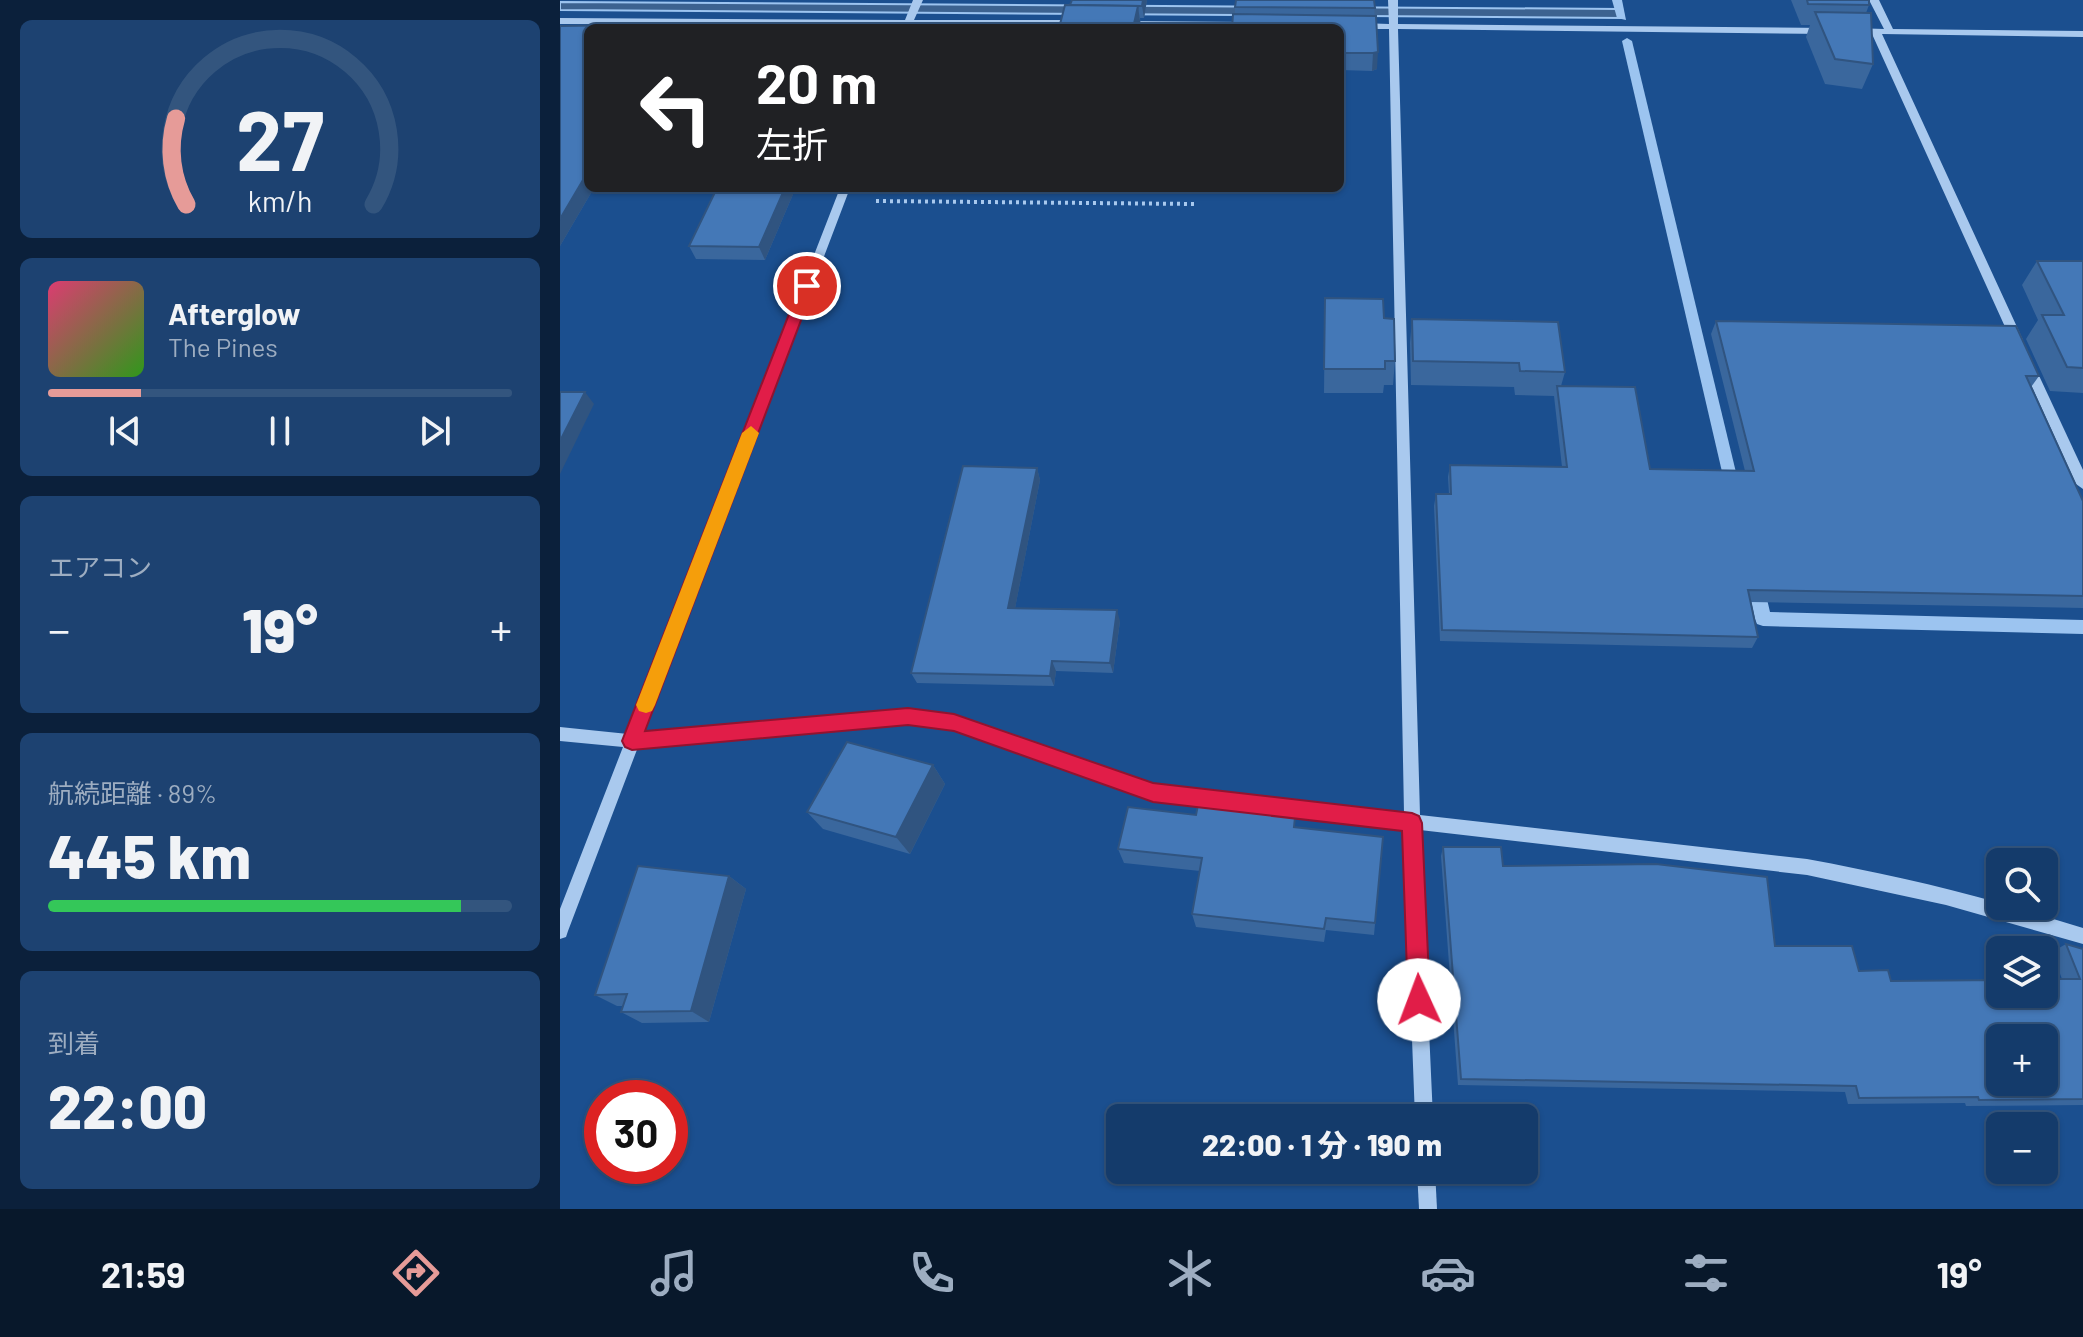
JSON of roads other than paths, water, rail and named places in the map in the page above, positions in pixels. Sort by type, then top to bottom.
[{"type":"street","points":[[909,21],[918,0]]},
{"type":"street","points":[[1874,0],[1890,32]]},
{"type":"street","points":[[1347,26],[1394,12],[1876,32],[2083,34]]},
{"type":"street","points":[[1394,12],[1412,823],[1423,1104]]},
{"type":"street","points":[[560,21],[1096,23]]},
{"type":"street","points":[[1876,32],[2083,484]]},
{"type":"street","points":[[560,931],[842,194]]},
{"type":"street","points":[[560,734],[632,741],[908,717],[954,723],[1153,792],[1807,867],[1921,889],[2083,936]]},
{"type":"street","points":[[1427,1184],[1428,1209]]},
{"type":"water","points":[[560,2],[1620,9],[1622,18],[560,10]]},
{"type":"waterway","points":[[1617,0],[1622,18]]},
{"type":"waterway","points":[[1627,41],[1733,489]]},
{"type":"waterway","points":[[1755,582],[1763,619],[2083,627]]}]
